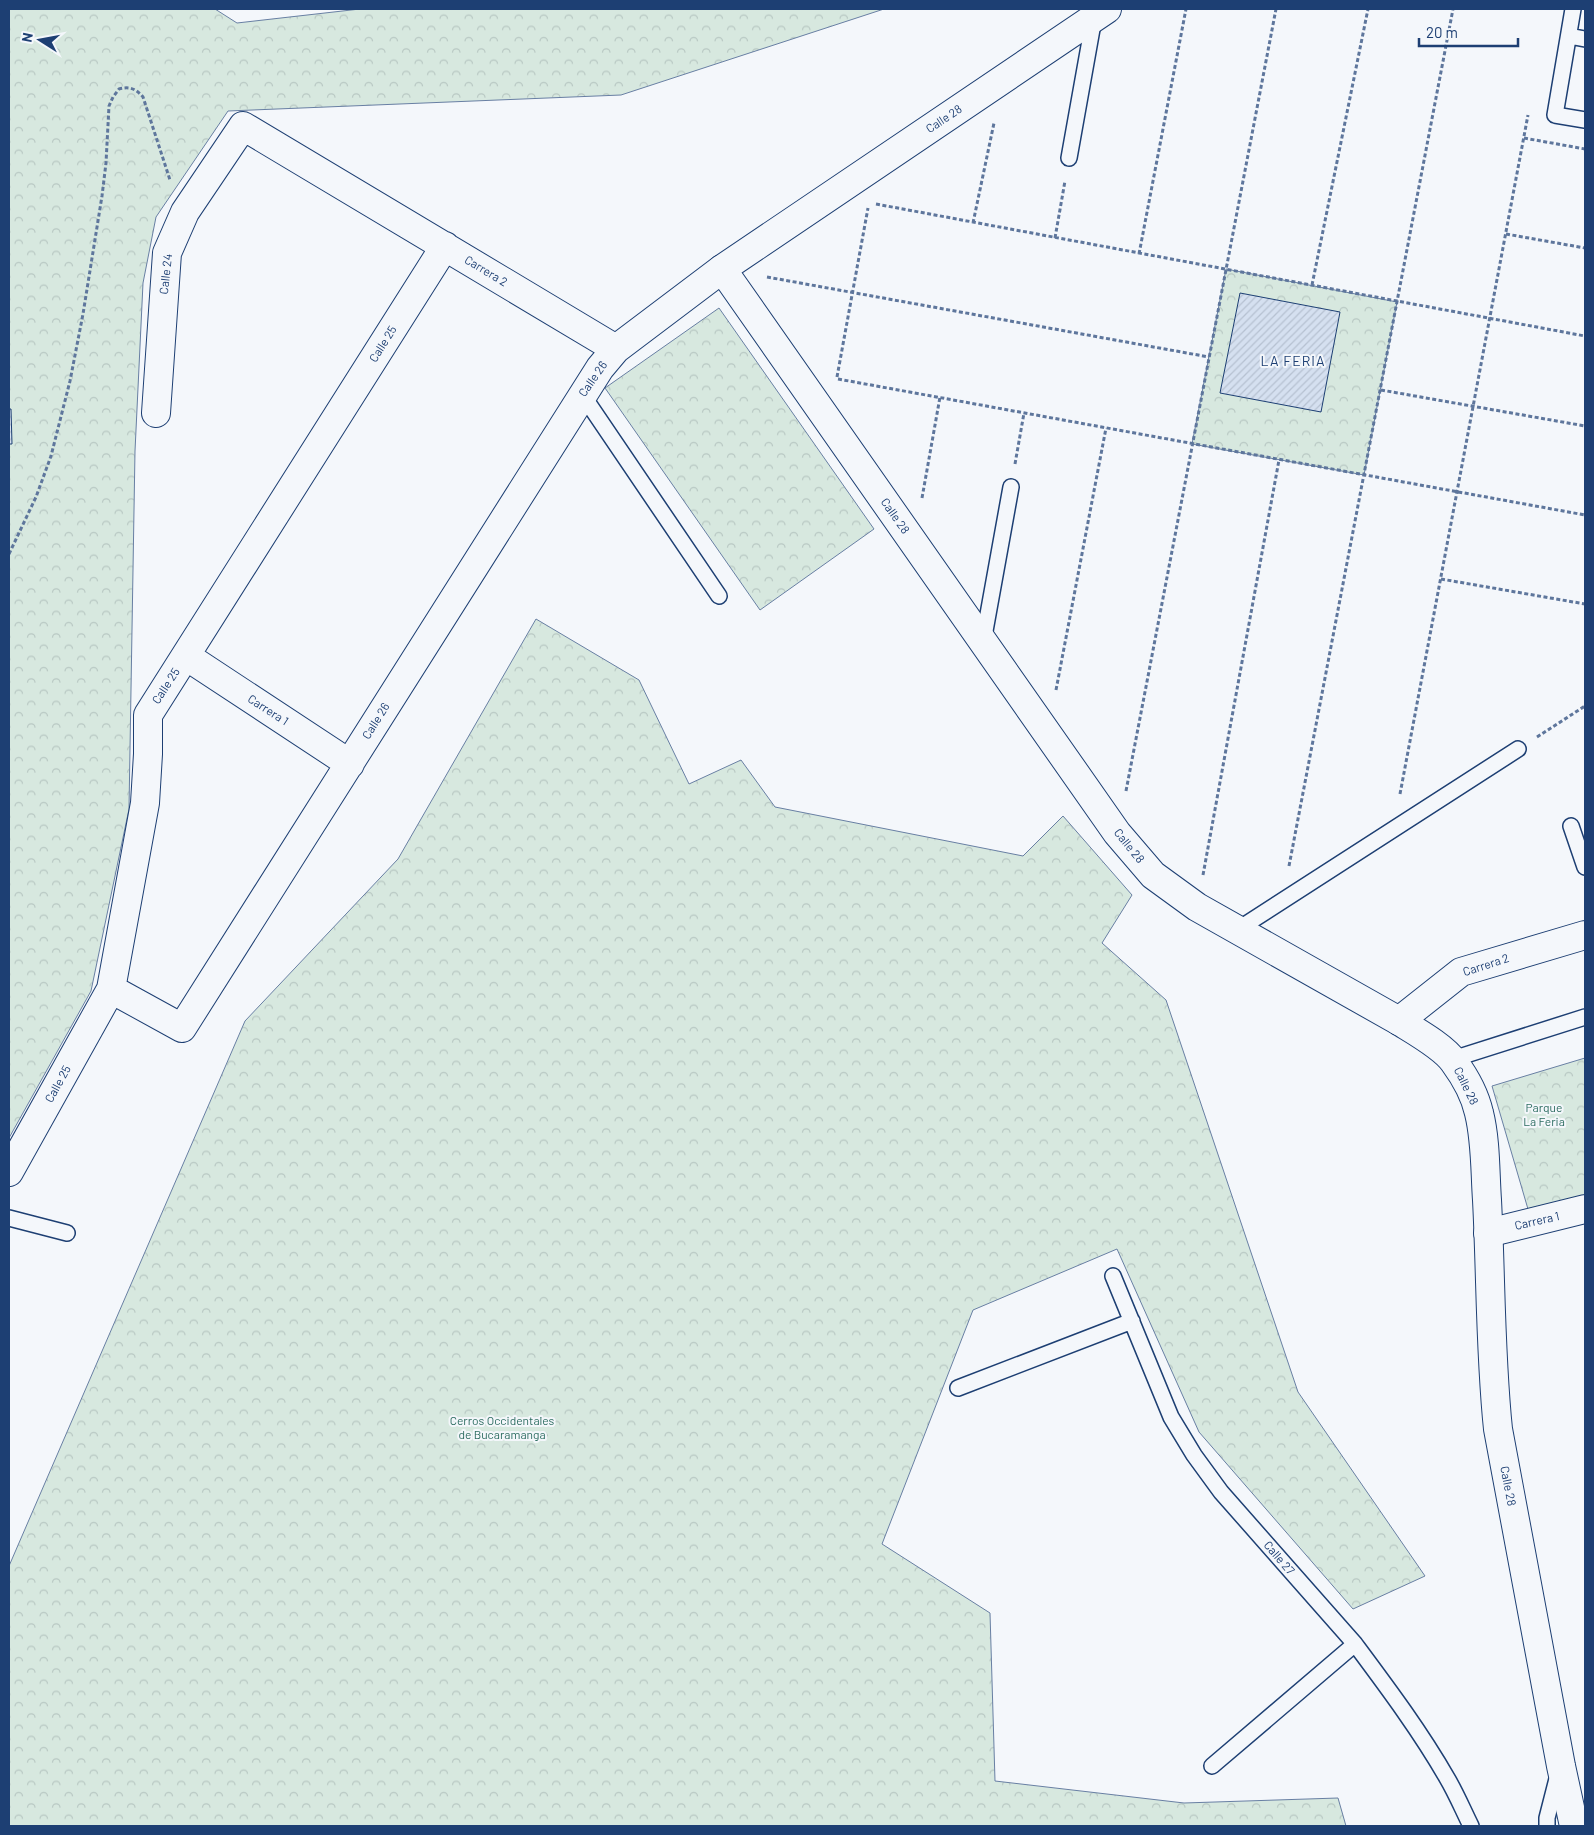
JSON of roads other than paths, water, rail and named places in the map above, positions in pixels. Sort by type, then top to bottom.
[{"type":"street","name":"Calle 28","points":[[1100,13],[722,269],[1117,833],[1153,875],[1197,908],[1399,1021],[1431,1042],[1453,1059],[1469,1085],[1479,1112],[1483,1140],[1494,1388],[1498,1429],[1574,1826]]},
{"type":"street","name":"Calle 24","points":[[156,413],[167,253],[185,212],[243,126]]},
{"type":"street","name":"Carrera 2","points":[[243,126],[616,349]]},
{"type":"street","name":"Calle 25","points":[[9,1172],[111,989],[145,803],[148,715],[445,246]]},
{"type":"street","points":[[616,349],[722,269]]},
{"type":"street","name":"Calle 26","points":[[111,989],[182,1028],[582,394],[616,349]]},
{"type":"street","name":"Carrera 1","points":[[186,656],[350,764]]},
{"type":"street","name":"Carrera 2","points":[[1399,1021],[1462,972],[1585,935]]},
{"type":"street","name":"Carrera 1","points":[[1488,1232],[1585,1209]]},
{"type":"lane","points":[[1574,9],[1555,115],[1585,120]]},
{"type":"lane","points":[[1069,158],[1100,13]]},
{"type":"lane","points":[[1569,36],[1585,39]]},
{"type":"lane","points":[[582,394],[719,596]]},
{"type":"lane","points":[[984,642],[1011,487]]},
{"type":"lane","points":[[1237,930],[1518,749]]},
{"type":"lane","points":[[1572,826],[1585,867]]},
{"type":"lane","points":[[1453,1059],[1585,1017]]},
{"type":"lane","points":[[9,1218],[67,1233]]},
{"type":"lane","name":"Calle 27","points":[[1113,1276],[1171,1417],[1194,1455],[1221,1492],[1355,1644],[1424,1741],[1447,1778],[1471,1826]]},
{"type":"lane","points":[[958,1388],[1132,1321]]},
{"type":"lane","points":[[1212,1766],[1355,1644]]},
{"type":"lane","points":[[1547,1826],[1547,1818],[1561,1766]]},
{"type":"district","name":"LA FERIA","points":[[1293,361]]},
{"type":"park label","name":"Parque La Feria","points":[[1544,1115]]},
{"type":"park label","name":"Cerros Occidentales de Bucaramanga","points":[[502,1428]]}]
